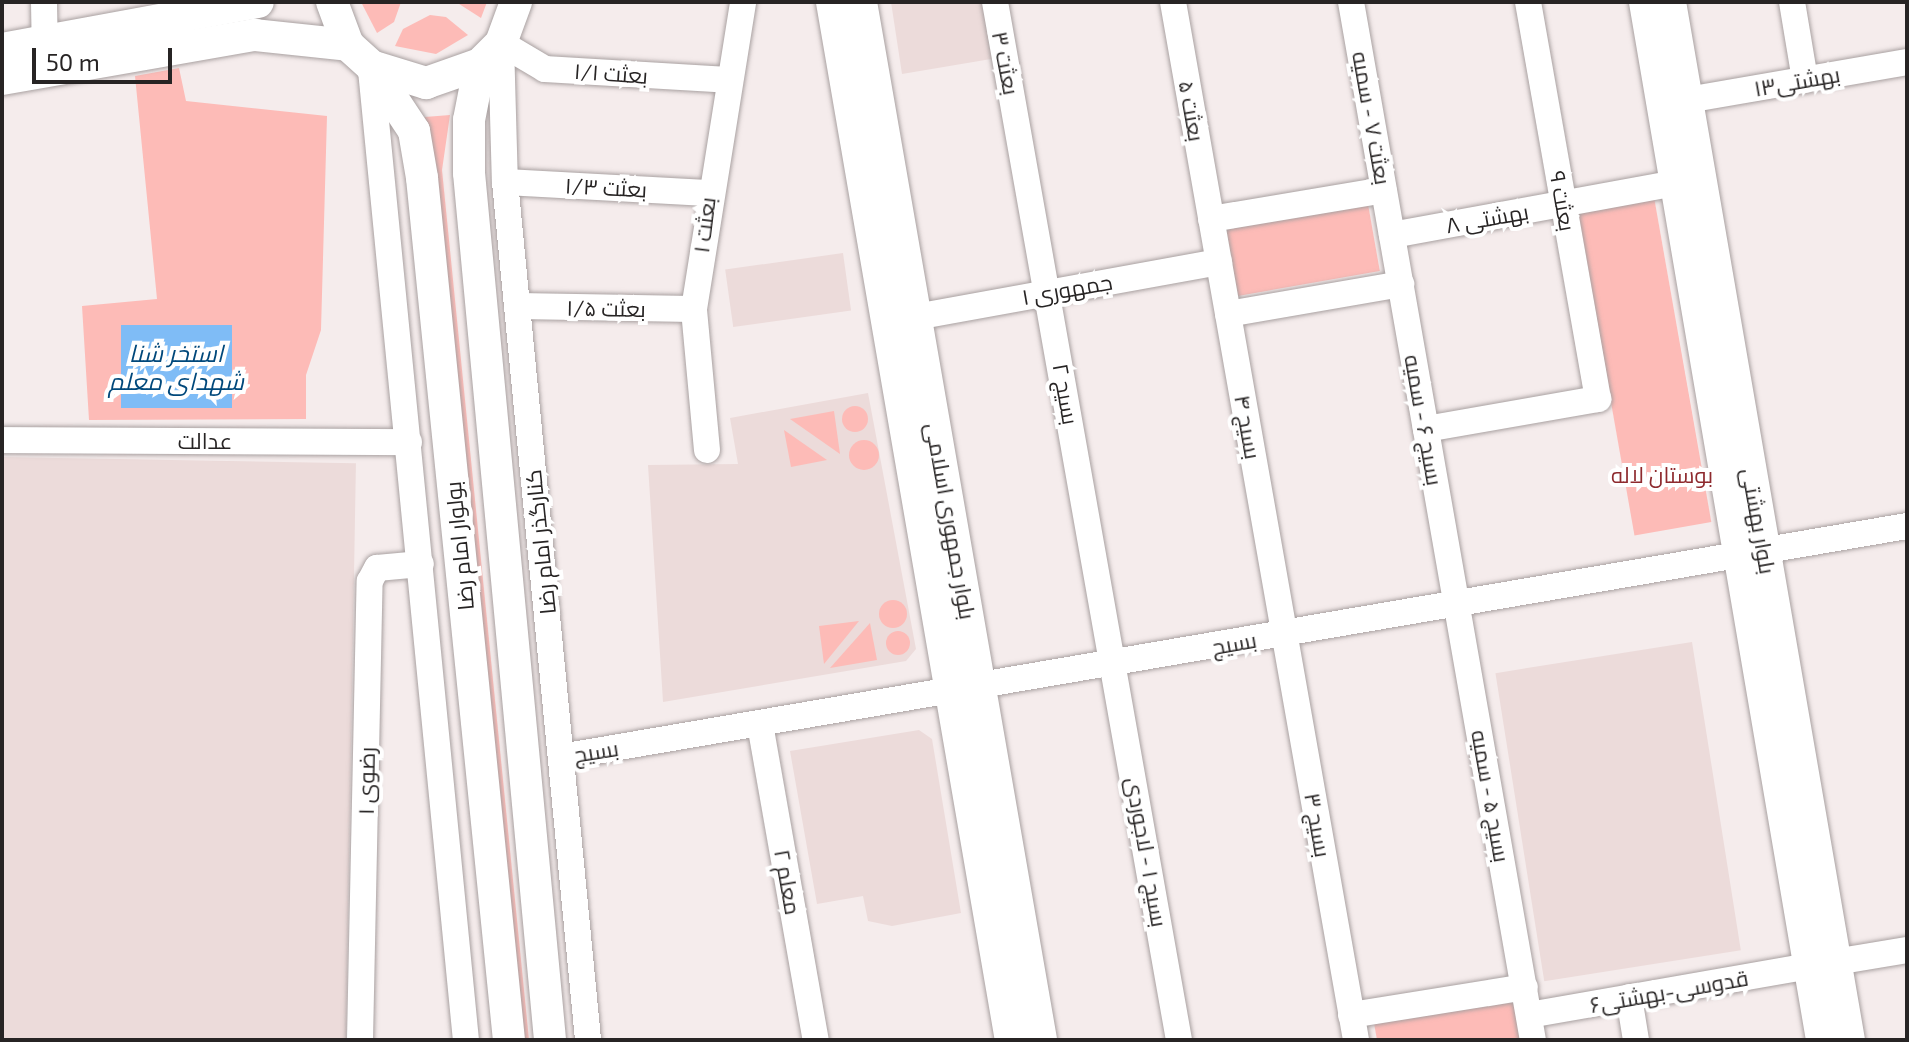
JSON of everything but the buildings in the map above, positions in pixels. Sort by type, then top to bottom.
[{"type":"main road","name":"بولوار امام رضا","points":[[332,2],[360,55],[414,131],[422,178],[509,1040]]},
{"type":"main road","name":"بلوار بهشتی","points":[[1645,2],[1675,183],[1752,553]]},
{"type":"main road","name":"بلوار بهشتی","points":[[1670,2],[1752,553],[1822,964],[1822,1040]]},
{"type":"main road","name":"بولوار امام رضا","points":[[521,4],[490,53],[469,173],[550,1040]]},
{"type":"main road","name":"بلوار جمهوری اسلامی","points":[[838,4],[916,317],[1011,1040]]},
{"type":"main road","name":"بلوار جمهوری اسلامی","points":[[838,4],[965,690],[1041,1040]]},
{"type":"main road","points":[[2,49],[240,5]]},
{"type":"main road","points":[[2,79],[255,35],[360,55],[426,83],[490,53]]},
{"type":"main road","name":"بلوار بهشتی","points":[[1822,964],[1849,1040]]},
{"type":"street","points":[[44,2],[45,41]]},
{"type":"street","name":"بعثت ۱","points":[[707,450],[694,309],[708,193],[743,2]]},
{"type":"street","name":"بعثت ۳","points":[[995,2],[1018,123]]},
{"type":"street","name":"بعثت ۵","points":[[1173,2],[1211,219]]},
{"type":"street","name":"بعثت ۷ - سمیه","points":[[1351,2],[1392,235]]},
{"type":"street","name":"بعثت ۹","points":[[1426,429],[1598,399],[1528,2]]},
{"type":"street","points":[[1792,2],[1805,80]]},
{"type":"street","name":"بعثت ۱/۱","points":[[490,53],[545,69],[728,80]]},
{"type":"street","name":"کنارگذر امام رضا","points":[[490,53],[588,1040]]},
{"type":"street","points":[[360,55],[409,442],[466,1040]]},
{"type":"street","name":"بهشتی۱۳","points":[[1687,100],[1907,62]]},
{"type":"street","name":"بسیج ۲","points":[[1018,123],[1115,664]]},
{"type":"street","name":"بعثت ۱/۳","points":[[505,182],[708,193]]},
{"type":"street","name":"بهشتی ۸","points":[[1392,235],[1675,183]]},
{"type":"street","points":[[1211,219],[1384,190]]},
{"type":"street","name":"بسیج ۴","points":[[1211,219],[1284,634]]},
{"type":"street","name":"بسیج ۶ - سمیه","points":[[1392,235],[1457,604]]},
{"type":"street","name":"جمهوری ۱","points":[[916,317],[1219,262]]},
{"type":"street","points":[[1228,314],[1401,284]]},
{"type":"street","name":"بعثت ۱/۵","points":[[517,306],[694,309]]},
{"type":"street","name":"عدالت","points":[[2,440],[409,442]]},
{"type":"street","name":"بسیج","points":[[561,757],[1907,526]]},
{"type":"street","name":"رضوی ۱","points":[[360,1040],[370,581],[377,568],[421,564]]},
{"type":"street","name":"بسیج ۵ - سمیه","points":[[1457,604],[1531,1028]]},
{"type":"street","name":"بسیج ۳","points":[[1284,634],[1353,1028]]},
{"type":"street","name":"بسیج ۱ - لاجوردی","points":[[1115,664],[1179,1040]]},
{"type":"street","name":"معلم ۲","points":[[760,724],[816,1040]]},
{"type":"street","name":"قدوسی-بهشتی۶","points":[[1531,1028],[1629,997],[1907,950]]},
{"type":"street","points":[[1353,1028],[1525,987]]},
{"type":"street","points":[[1629,997],[1636,1040]]},
{"type":"shaded area","points":[[891,2],[985,2],[997,58],[902,74]]},
{"type":"shaded area","points":[[843,253],[851,310],[733,327],[725,270]]},
{"type":"shaded area","points":[[868,393],[916,649],[906,661],[663,702],[648,465],[738,464],[730,418]]},
{"type":"shaded area","points":[[2,457],[356,463],[346,1040],[2,1040]]},
{"type":"shaded area","points":[[1692,642],[1741,950],[1544,981],[1495,673]]},
{"type":"shaded area","points":[[919,730],[932,739],[961,913],[892,926],[868,921],[863,896],[817,904],[790,751]]},
{"type":"green space","points":[[361,2],[401,2],[394,22],[377,33]]},
{"type":"green space","points":[[456,2],[487,2],[481,18]]},
{"type":"green space","points":[[430,15],[446,17],[468,35],[436,54],[395,46],[403,29]]},
{"type":"green space","points":[[179,68],[186,101],[327,116],[321,330],[306,375],[306,419],[89,420],[82,306],[157,299],[135,76]]},
{"type":"green space","points":[[450,115],[442,170],[529,1040],[519,1040],[425,117]]},
{"type":"green space","name":"بوستان لاله","points":[[1654,197],[1711,522],[1634,536],[1577,211]]},
{"type":"green space","points":[[1368,204],[1380,271],[1238,296],[1226,229]]},
{"type":"green space","points":[[855,406],[864,410],[868,419],[864,428],[855,432],[846,428],[842,419],[846,410]]},
{"type":"green space","points":[[834,411],[840,454],[790,419]]},
{"type":"green space","points":[[784,430],[827,460],[791,467]]},
{"type":"green space","points":[[864,440],[875,444],[879,455],[875,466],[864,470],[853,466],[849,455],[853,444]]},
{"type":"green space","points":[[893,600],[903,604],[907,614],[903,624],[893,628],[883,624],[879,614],[883,604]]},
{"type":"green space","points":[[859,621],[824,664],[819,626]]},
{"type":"green space","points":[[870,623],[877,660],[830,668]]},
{"type":"green space","points":[[898,631],[906,635],[910,643],[906,651],[898,655],[890,651],[886,643],[890,635]]},
{"type":"green space","points":[[1513,998],[1520,1039],[1377,1040],[1374,1023]]},
{"type":"water","name":"استخر شنا شهدای معلم","points":[[121,325],[232,325],[232,408],[121,408]]}]
